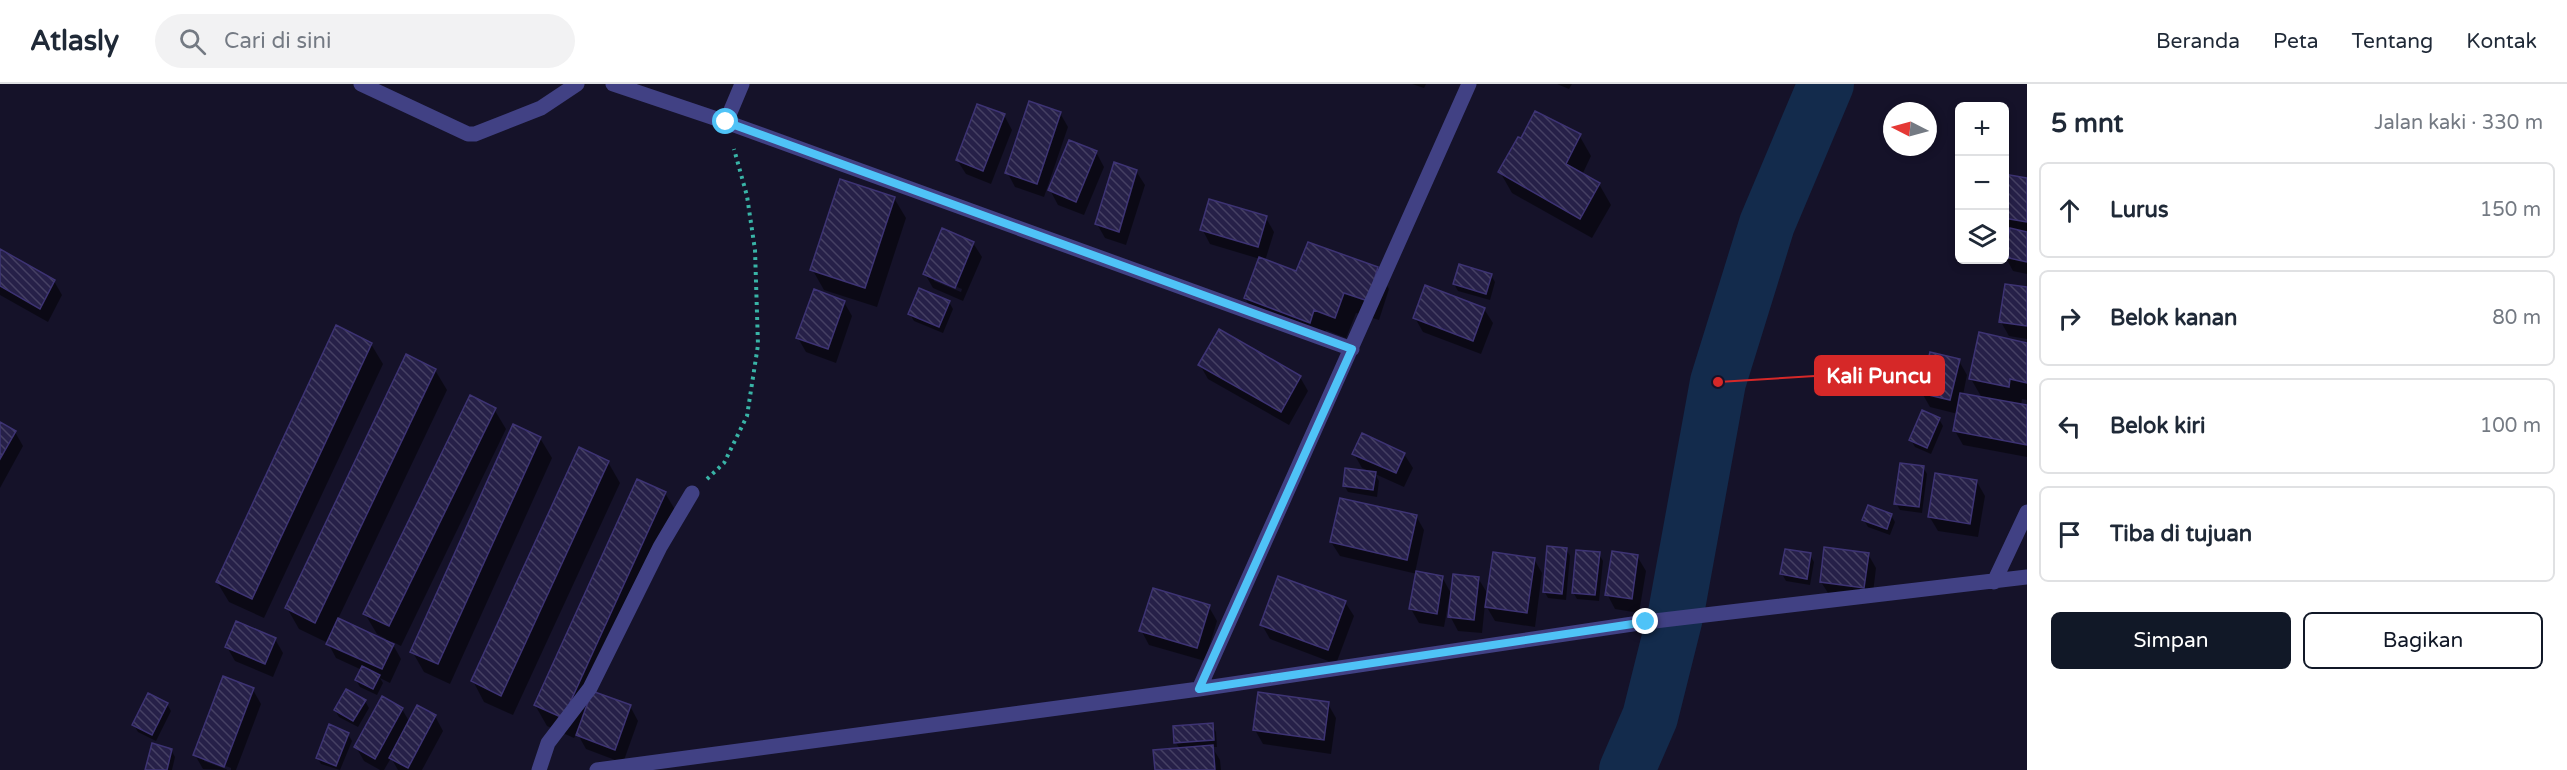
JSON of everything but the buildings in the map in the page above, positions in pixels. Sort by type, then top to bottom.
[{"type":"street","points":[[361,84],[468,134],[475,134],[541,108],[577,84]]},
{"type":"street","points":[[613,84],[726,122],[1352,349]]},
{"type":"street","points":[[726,122],[742,84]]},
{"type":"street","points":[[1199,689],[1469,84]]},
{"type":"street","points":[[539,770],[549,743],[590,688],[660,547],[693,493]]},
{"type":"street","points":[[1994,582],[2027,512]]},
{"type":"street","points":[[597,770],[1199,689],[1646,622],[2027,578]]},
{"type":"path","points":[[693,493],[724,463],[747,416],[758,345],[754,239],[747,196],[726,122]]},
{"type":"waterway","points":[[1627,770],[1650,717],[1676,613],[1718,382],[1767,224],[1826,84]]},
{"type":"place","name":"Kali Puncu","points":[[1718,382]]},
{"type":"route","points":[[726,122],[1352,349],[1199,689],[1646,622]]}]
